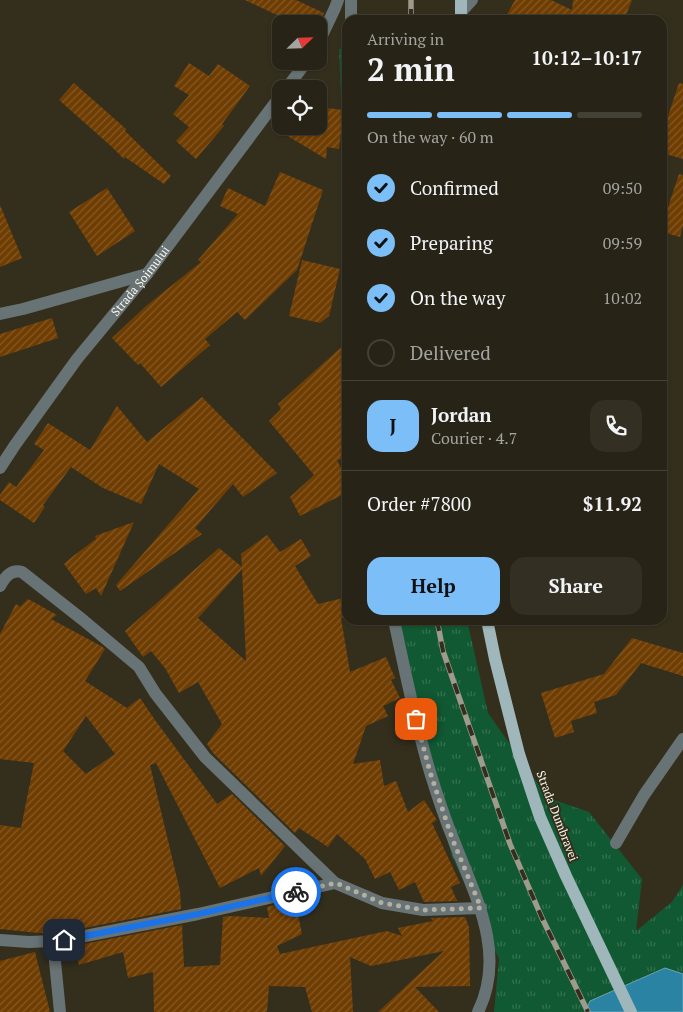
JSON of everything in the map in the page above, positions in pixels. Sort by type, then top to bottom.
[{"type":"main road","name":"Strada Dumbravei","points":[[488,625],[519,754],[540,817],[566,876],[632,1012]]},
{"type":"street","points":[[328,23],[338,0]]},
{"type":"street","points":[[351,0],[351,15]]},
{"type":"street","points":[[461,11],[472,0]]},
{"type":"street","name":"Strada Șoimului","points":[[0,468],[14,445],[78,359],[147,274],[272,107]]},
{"type":"street","points":[[0,314],[147,274]]},
{"type":"street","points":[[0,586],[10,573],[16,570],[22,572],[84,620],[139,667],[155,693],[205,757],[336,883],[382,903],[423,910],[481,908]]},
{"type":"street","points":[[395,625],[411,701],[430,772],[452,838],[481,908],[490,949],[489,977],[478,1012]]},
{"type":"street","points":[[616,843],[644,794],[683,739]]},
{"type":"street","points":[[0,940],[29,942],[75,938],[198,914],[336,883]]},
{"type":"street","points":[[53,941],[60,1012]]},
{"type":"green space","points":[[339,49],[342,49],[342,123]]},
{"type":"green space","points":[[395,625],[468,625],[488,713],[548,798],[589,812],[642,879],[636,931],[672,902],[683,885],[683,974],[664,968],[590,1001],[585,1012],[494,1012],[499,959],[451,854],[409,673]]},
{"type":"water","points":[[665,968],[683,974],[683,1012],[585,1012],[590,1001]]},
{"type":"building","points":[[245,0],[296,0],[324,13],[323,15],[277,15]]},
{"type":"building","points":[[515,0],[551,0],[572,10],[573,0],[632,0],[626,15],[507,15]]},
{"type":"building","points":[[189,63],[209,76],[218,64],[250,86],[222,124],[224,126],[196,159],[176,141],[189,127],[173,114],[189,95],[174,86]]},
{"type":"building","points":[[74,83],[126,129],[125,131],[171,176],[164,184],[125,157],[124,159],[59,100]]},
{"type":"building","points":[[679,83],[683,84],[683,159],[667,154],[667,119]]},
{"type":"building","points":[[327,108],[342,110],[339,149],[327,147],[326,159],[286,135],[327,135]]},
{"type":"building","points":[[280,172],[323,190],[297,270],[245,320],[237,312],[205,339],[210,345],[161,387],[140,363],[138,365],[112,338],[145,307],[201,262],[198,260],[238,214],[220,206],[228,188],[265,206]]},
{"type":"building","points":[[679,174],[683,175],[683,225],[680,237],[667,233],[667,210]]},
{"type":"building","points":[[107,188],[135,231],[97,256],[69,212]]},
{"type":"building","points":[[0,205],[22,258],[0,267]]},
{"type":"building","points":[[302,260],[340,269],[329,316],[320,323],[289,316]]},
{"type":"building","points":[[52,318],[58,338],[0,357],[0,334]]},
{"type":"building","points":[[342,346],[342,459],[337,460],[342,470],[342,495],[300,516],[290,497],[314,475],[269,421],[281,409],[278,404]]},
{"type":"building","points":[[202,397],[277,473],[243,497],[233,484],[195,528],[202,534],[120,591],[116,585],[199,489],[159,464],[141,504],[103,488],[71,467],[43,505],[45,507],[34,523],[0,500],[0,495],[9,482],[16,487],[44,450],[34,444],[48,423],[90,450],[117,406],[147,442]]},
{"type":"building","points":[[134,522],[101,596],[96,588],[86,594],[64,564],[96,539],[95,536]]},
{"type":"building","points":[[267,535],[280,552],[301,539],[311,556],[295,566],[318,604],[342,598],[341,618],[350,672],[386,657],[395,678],[391,680],[400,698],[383,706],[388,716],[366,726],[353,764],[380,760],[384,786],[396,781],[408,812],[424,800],[437,820],[432,823],[460,883],[451,887],[457,901],[424,902],[415,882],[399,890],[390,872],[375,879],[365,859],[337,834],[328,847],[299,828],[295,833],[213,753],[207,744],[222,724],[198,682],[179,693],[165,668],[151,651],[143,657],[125,631],[219,548],[242,567],[241,554]],"holes":[[[242,569],[246,661],[198,618]]]},
{"type":"building","points":[[28,599],[57,615],[51,619],[105,649],[85,681],[127,708],[140,698],[217,804],[232,794],[285,846],[261,876],[259,868],[220,888],[156,763],[150,765],[180,891],[181,909],[55,933],[0,929],[0,825],[21,828],[34,763],[0,759],[0,634],[16,604],[20,607]],"holes":[[[86,716],[115,754],[86,774],[63,751]]]},
{"type":"building","points":[[632,638],[683,653],[683,676],[641,663],[616,695],[594,702],[597,713],[571,721],[574,732],[555,738],[541,693],[604,674]]},
{"type":"building","points":[[295,900],[302,934],[277,946],[280,954],[387,931],[402,936],[398,928],[433,921],[431,918],[465,917],[469,927],[470,986],[415,987],[439,1012],[378,1012],[444,951],[371,966],[350,957],[353,1012],[312,1012],[305,987],[269,986],[267,1012],[154,1012],[153,972],[128,978],[123,952],[79,965],[74,946],[182,925],[184,967],[220,965],[223,917],[269,918],[267,907]]},
{"type":"building","points":[[35,952],[50,1012],[0,1012],[0,961]]},
{"type":"railway","points":[[411,0],[411,15]]},
{"type":"railway","points":[[438,625],[443,651],[510,844],[542,918],[588,1012]]},
{"type":"way so far","points":[[296,892],[336,883],[382,903],[423,910],[481,908],[452,838],[430,772],[416,719]]},
{"type":"route","points":[[64,940],[198,914],[296,892]]}]
